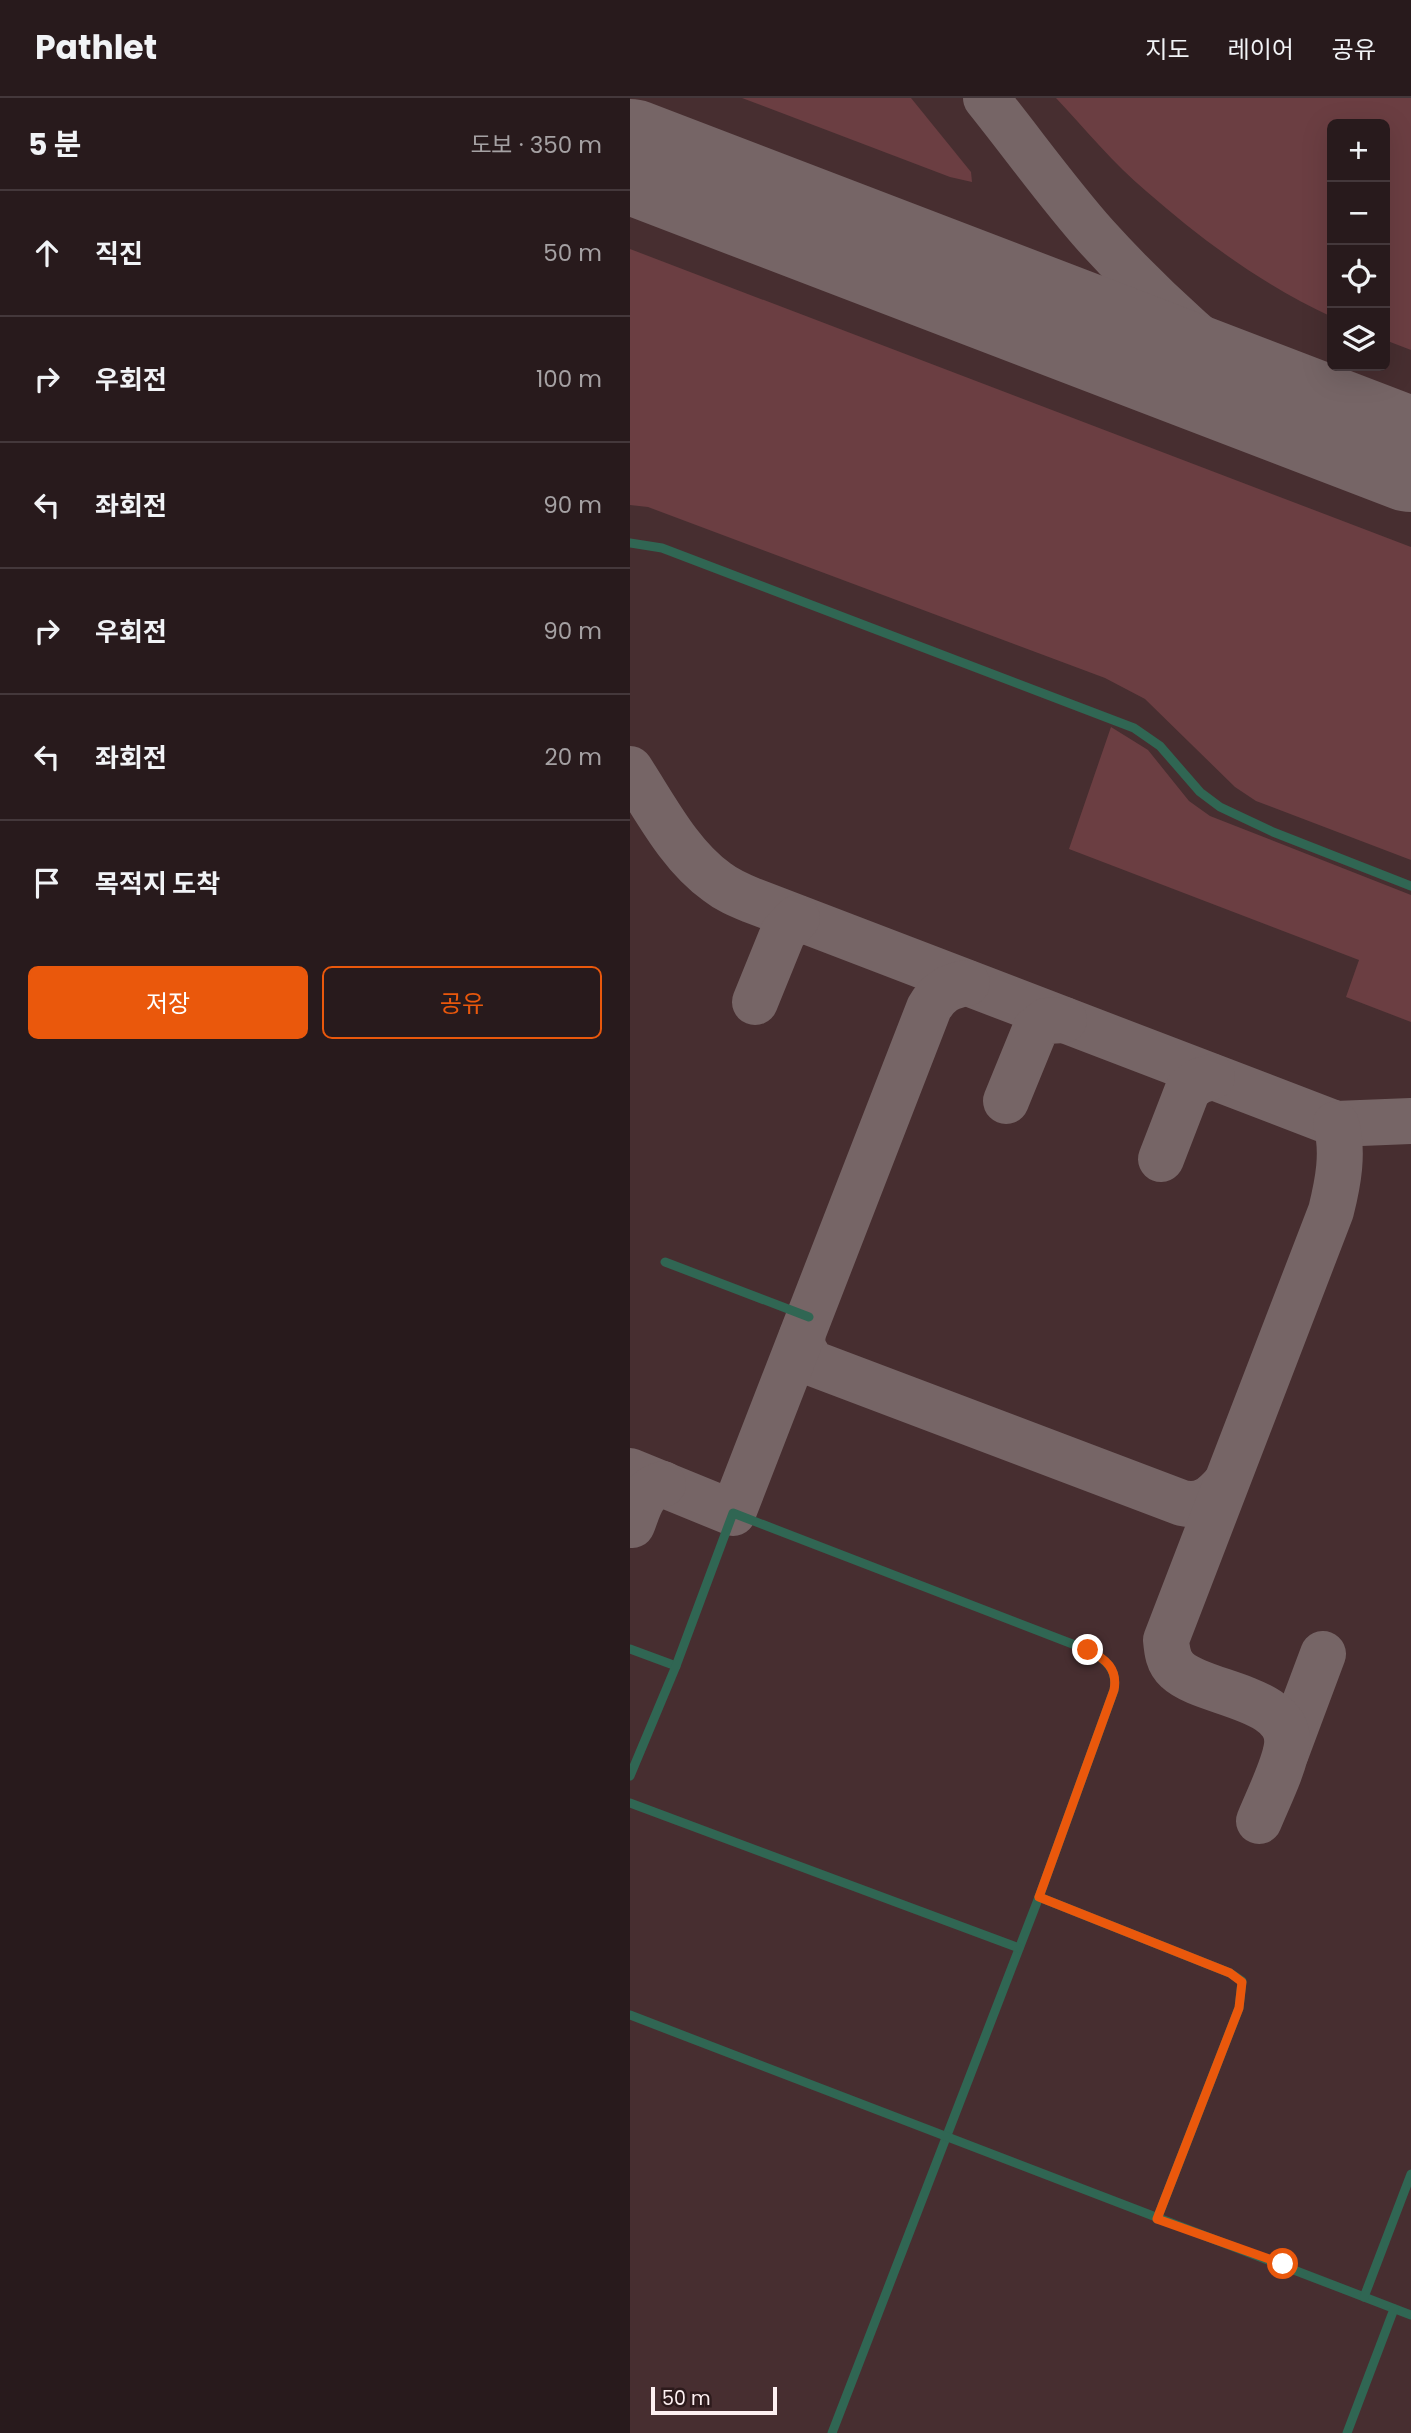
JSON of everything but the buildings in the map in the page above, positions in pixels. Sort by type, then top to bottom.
[{"type":"lane","points":[[630,543],[662,548],[1134,728],[1160,746],[1200,792],[1220,807],[1273,832],[1411,886]]},
{"type":"lane","points":[[665,1262],[809,1317]]},
{"type":"lane","points":[[630,1776],[676,1666],[733,1513],[1099,1656],[1113,1670],[1116,1680],[1114,1690],[1039,1897],[832,2433]]},
{"type":"lane","points":[[630,1649],[676,1666]]},
{"type":"lane","points":[[630,1803],[1019,1948]]},
{"type":"lane","points":[[1039,1897],[1230,1973],[1242,1982],[1239,2008],[1157,2219]]},
{"type":"lane","points":[[630,2015],[1411,2315]]},
{"type":"lane","points":[[1364,2297],[1411,2174]]},
{"type":"lane","points":[[1347,2433],[1394,2309]]},
{"type":"shaded area","points":[[630,98],[1411,98],[1411,2433],[630,2433]]},
{"type":"shaded area","points":[[742,98],[911,98],[971,172],[972,182],[950,177]]},
{"type":"shaded area","points":[[1056,98],[1411,98],[1411,350],[1390,342],[1390,119],[1327,119],[1327,314],[1282,291],[1234,261],[1146,191]]},
{"type":"shaded area","points":[[630,249],[1411,547],[1411,860],[1256,801],[1235,787],[1145,699],[1105,678],[648,507],[630,505]]},
{"type":"shaded area","points":[[1111,727],[1148,750],[1189,801],[1210,816],[1411,895],[1411,1022],[1346,997],[1359,960],[1069,849]]},
{"type":"taxiway","points":[[986,98],[1117,259],[1185,325],[1281,405]]},
{"type":"taxiway","points":[[630,132],[660,161],[685,178]]},
{"type":"taxiway","points":[[630,769],[679,844],[703,871],[725,887],[751,900],[1336,1124],[1411,1121]]},
{"type":"taxiway","points":[[755,1002],[783,933],[797,918]]},
{"type":"taxiway","points":[[630,1471],[733,1513],[929,1008],[945,991],[967,983]]},
{"type":"taxiway","points":[[1006,1101],[1035,1030],[1046,1021],[1064,1020]]},
{"type":"taxiway","points":[[1161,1159],[1188,1089],[1199,1081],[1212,1077]]},
{"type":"taxiway","points":[[1259,1821],[1286,1753],[1285,1729],[1276,1716],[1261,1706],[1189,1678],[1177,1670],[1170,1660],[1166,1640],[1331,1211],[1340,1156],[1336,1124]]},
{"type":"taxiway","points":[[802,1336],[803,1348],[812,1363],[1182,1503],[1206,1501],[1225,1484]]},
{"type":"taxiway","points":[[632,1525],[646,1494],[663,1484]]},
{"type":"taxiway","points":[[1286,1753],[1323,1654]]},
{"type":"runway","points":[[630,156],[1411,455]]},
{"type":"route","points":[[1088,1650],[1107,1662],[1116,1680],[1039,1897],[1230,1973],[1242,1982],[1239,2008],[1157,2219],[1283,2264]]}]
